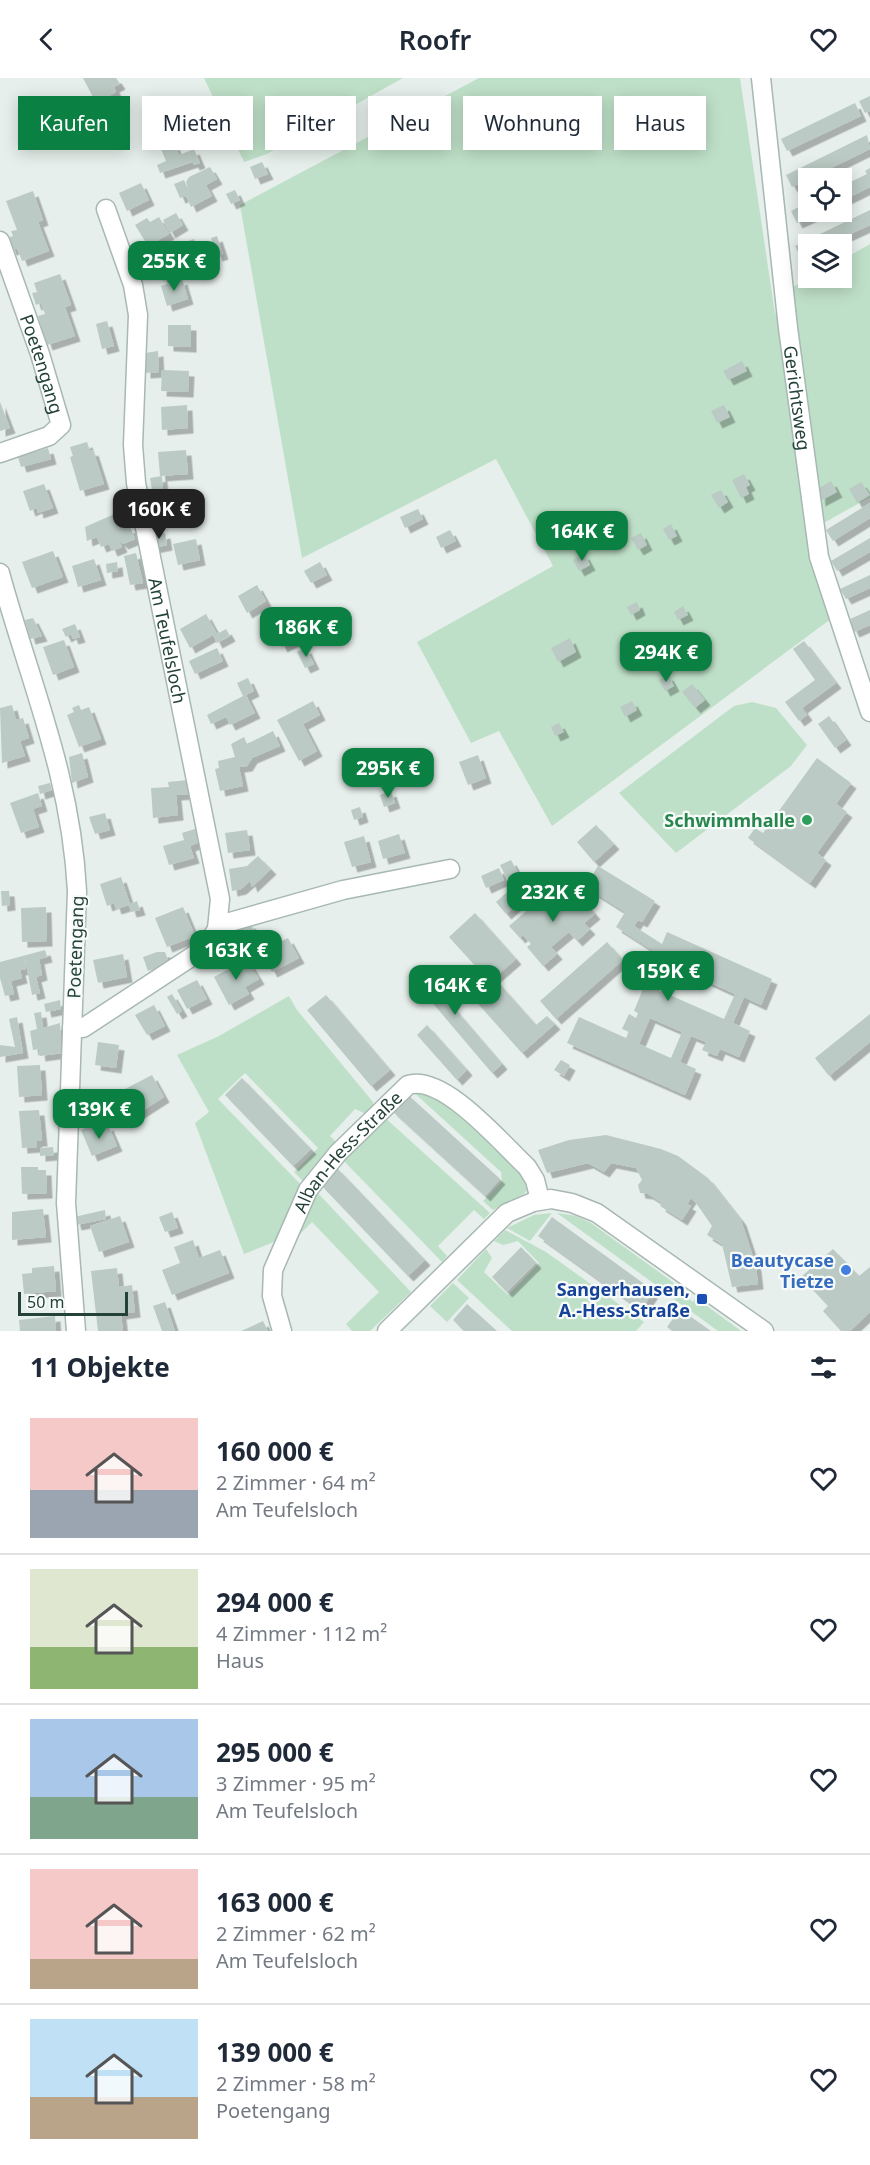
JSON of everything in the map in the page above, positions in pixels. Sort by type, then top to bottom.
[{"type":"street","name":"Gerichtsweg","points":[[761,78],[800,428],[819,557],[870,712]]},
{"type":"street","name":"Am Teufelsloch","points":[[106,209],[133,285],[138,315],[133,445],[136,483],[220,899],[217,929]]},
{"type":"street","name":"Poetengang","points":[[0,241],[40,354],[61,425],[49,436],[0,453]]},
{"type":"street","name":"Poetengang","points":[[0,573],[52,739],[71,824],[77,891],[66,1203],[75,1331]]},
{"type":"street","points":[[72,1028],[83,1028],[205,948],[217,929],[230,922],[343,890],[450,869]]},
{"type":"street","name":"Alban-Hess-Straße","points":[[282,1331],[273,1305],[273,1270],[308,1190],[338,1153],[408,1085],[416,1083],[434,1088],[456,1100],[527,1167],[535,1180],[540,1200]]},
{"type":"street","points":[[387,1331],[498,1219],[521,1206],[540,1200],[564,1201],[597,1214],[764,1331]]},
{"type":"green space","points":[[204,78],[403,78],[356,104],[356,96],[265,96],[265,150],[274,150],[244,162],[238,150],[253,150],[253,96],[213,96]]},
{"type":"green space","points":[[479,78],[740,78],[775,314],[791,288],[798,284],[798,288],[852,288],[852,254],[870,244],[870,497],[822,524],[826,558],[843,610],[552,826],[499,731],[471,743],[417,642],[553,566],[496,459],[302,558],[240,205],[344,150],[356,150],[356,143],[368,137],[368,150],[451,150],[451,96],[445,96]]},
{"type":"green space","points":[[752,702],[776,708],[807,745],[791,766],[676,853],[619,793],[734,706]]},
{"type":"green space","points":[[289,996],[297,1010],[373,1102],[373,1106],[366,1114],[355,1109],[330,1136],[338,1144],[323,1162],[319,1161],[314,1166],[317,1170],[305,1183],[294,1172],[318,1148],[245,1073],[218,1099],[302,1186],[276,1241],[244,1254],[195,1123],[209,1112],[177,1055],[219,1036]]},
{"type":"green space","points":[[410,1089],[437,1093],[526,1172],[528,1189],[524,1194],[493,1210],[483,1201],[502,1181],[501,1172]]},
{"type":"green space","points":[[382,1115],[490,1213],[484,1219],[474,1210],[438,1246],[447,1256],[442,1262],[340,1157]]},
{"type":"green space","points":[[315,1190],[411,1292],[370,1331],[352,1331],[346,1324],[379,1292],[312,1222],[298,1236],[294,1232]]},
{"type":"green space","points":[[552,1213],[530,1241],[507,1228],[534,1215]]},
{"type":"green space","points":[[557,1213],[576,1216],[591,1223],[674,1283],[667,1293]]},
{"type":"green space","points":[[505,1230],[546,1252],[644,1322],[636,1331],[512,1331],[457,1280],[486,1249],[492,1258],[484,1272],[508,1295],[539,1263],[518,1241],[503,1245],[494,1241]]},
{"type":"green space","points":[[453,1283],[469,1298],[447,1322],[430,1306]]},
{"type":"green space","points":[[680,1292],[693,1302],[696,1298],[741,1331],[718,1331],[674,1299]]},
{"type":"building","points":[[83,78],[116,78],[120,84],[114,87],[116,92],[109,96],[92,96]]},
{"type":"building","points":[[870,96],[870,111],[865,113],[859,101]]},
{"type":"building","points":[[855,103],[861,116],[787,151],[781,139]]},
{"type":"building","points":[[867,135],[870,149],[831,168],[800,168]]},
{"type":"building","points":[[161,150],[177,150],[179,155],[194,150],[200,163],[194,165],[193,162],[160,173],[157,165],[166,161]]},
{"type":"building","points":[[262,162],[268,174],[255,179],[250,167]]},
{"type":"building","points":[[210,167],[217,179],[206,185],[212,196],[191,207],[186,196],[180,198],[174,184],[184,180],[190,193],[186,182],[189,177]]},
{"type":"building","points":[[870,168],[870,187],[852,196],[852,181],[867,174],[865,171]]},
{"type":"building","points":[[798,169],[798,184],[792,187],[786,175]]},
{"type":"building","points":[[141,183],[149,200],[127,211],[119,193]]},
{"type":"building","points":[[235,190],[240,200],[231,204],[226,194]]},
{"type":"building","points":[[33,191],[43,220],[38,222],[49,251],[22,261],[17,248],[11,250],[7,238],[13,236],[11,231],[17,230],[6,201]]},
{"type":"building","points":[[798,207],[799,222],[797,223],[791,211]]},
{"type":"building","points":[[870,210],[870,225],[851,234],[820,234],[845,222],[852,222],[852,219]]},
{"type":"building","points":[[176,213],[183,225],[170,233],[163,220]]},
{"type":"building","points":[[159,217],[169,234],[148,246],[135,225],[147,218],[150,222]]},
{"type":"building","points":[[217,236],[223,254],[217,256],[211,238]]},
{"type":"building","points":[[194,239],[201,260],[180,267],[173,246]]},
{"type":"building","points":[[169,265],[173,277],[163,281],[159,269]]},
{"type":"building","points":[[60,274],[71,305],[65,307],[75,336],[47,345],[38,316],[45,314],[41,303],[36,305],[32,293],[37,292],[34,283]]},
{"type":"building","points":[[182,279],[188,299],[167,306],[161,286]]},
{"type":"building","points":[[107,321],[114,346],[102,349],[96,324]]},
{"type":"building","points":[[168,325],[191,325],[191,347],[168,346]]},
{"type":"building","points":[[158,351],[159,372],[145,373],[145,353]]},
{"type":"building","points":[[742,361],[747,371],[728,380],[723,371]]},
{"type":"building","points":[[162,370],[189,371],[188,392],[161,391]]},
{"type":"building","points":[[0,402],[10,428],[0,431]]},
{"type":"building","points":[[187,405],[188,428],[162,430],[161,407]]},
{"type":"building","points":[[724,405],[730,417],[717,423],[711,411]]},
{"type":"building","points":[[87,442],[90,451],[93,450],[104,484],[80,491],[70,457],[73,456],[70,447]]},
{"type":"building","points":[[48,448],[51,459],[21,467],[18,457]]},
{"type":"building","points":[[186,450],[188,474],[160,476],[158,452]]},
{"type":"building","points":[[744,474],[750,485],[746,487],[749,494],[741,498],[732,480]]},
{"type":"building","points":[[162,476],[163,489],[152,490],[150,478]]},
{"type":"building","points":[[831,481],[837,492],[820,501],[819,488]]},
{"type":"building","points":[[861,482],[870,495],[857,503],[849,489]]},
{"type":"building","points":[[44,484],[53,508],[38,513],[37,508],[30,511],[23,491]]},
{"type":"building","points":[[721,490],[728,502],[719,508],[711,495]]},
{"type":"building","points":[[190,492],[193,517],[165,520],[162,495]]},
{"type":"building","points":[[870,503],[870,518],[833,541],[826,530]]},
{"type":"building","points":[[418,509],[423,519],[405,528],[400,517]]},
{"type":"building","points":[[119,512],[126,529],[130,527],[135,539],[123,544],[119,540],[122,547],[112,551],[109,544],[101,547],[97,537],[87,541],[85,527]]},
{"type":"building","points":[[671,524],[677,536],[669,540],[663,529]]},
{"type":"building","points":[[450,530],[456,541],[441,548],[436,537]]},
{"type":"building","points":[[165,533],[167,545],[153,548],[151,536]]},
{"type":"building","points":[[641,533],[647,545],[638,550],[631,538]]},
{"type":"building","points":[[870,538],[870,552],[837,571],[831,561]]},
{"type":"building","points":[[196,539],[200,560],[178,565],[173,544]]},
{"type":"building","points":[[53,551],[63,577],[32,588],[22,562]]},
{"type":"building","points":[[136,553],[143,583],[130,585],[124,556]]},
{"type":"building","points":[[584,554],[590,565],[579,571],[573,560]]},
{"type":"building","points":[[94,559],[101,580],[78,587],[72,566]]},
{"type":"building","points":[[117,562],[118,571],[107,573],[106,564]]},
{"type":"building","points":[[320,562],[327,575],[311,583],[304,571]]},
{"type":"building","points":[[870,575],[870,588],[846,599],[840,589]]},
{"type":"building","points":[[257,585],[266,601],[247,613],[238,596]]},
{"type":"building","points":[[637,602],[640,610],[631,615],[627,607]]},
{"type":"building","points":[[683,606],[688,615],[678,620],[674,612]]},
{"type":"building","points":[[304,608],[315,630],[282,647],[271,625]]},
{"type":"building","points":[[870,610],[870,625],[854,632],[848,620]]},
{"type":"building","points":[[206,614],[217,634],[226,629],[230,636],[217,643],[213,635],[190,648],[180,629]]},
{"type":"building","points":[[33,618],[42,636],[30,639],[25,620]]},
{"type":"building","points":[[75,624],[80,637],[73,639],[71,634],[66,637],[62,629]]},
{"type":"building","points":[[570,638],[576,652],[558,662],[551,648]]},
{"type":"building","points":[[64,640],[74,667],[53,675],[43,647]]},
{"type":"building","points":[[804,641],[836,683],[802,708],[807,715],[799,721],[785,702],[815,680],[793,649]]},
{"type":"building","points":[[217,648],[223,661],[195,674],[189,661]]},
{"type":"building","points":[[306,648],[314,664],[305,668],[297,652]]},
{"type":"building","points":[[668,675],[674,686],[665,691],[659,680]]},
{"type":"building","points":[[248,678],[254,691],[246,695],[255,713],[230,725],[226,717],[211,724],[207,715],[243,696],[237,683]]},
{"type":"building","points":[[692,684],[705,700],[695,708],[682,692]]},
{"type":"building","points":[[313,701],[320,715],[303,724],[317,751],[299,761],[277,720]]},
{"type":"building","points":[[632,701],[637,710],[625,717],[620,707]]},
{"type":"building","points":[[12,705],[16,720],[23,718],[29,738],[20,741],[25,756],[2,763],[0,708]]},
{"type":"building","points":[[79,705],[81,710],[89,707],[101,739],[79,747],[67,715],[74,712],[72,708]]},
{"type":"building","points":[[829,716],[846,740],[835,748],[818,724]]},
{"type":"building","points":[[559,723],[564,732],[555,736],[551,727]]},
{"type":"building","points":[[273,731],[280,746],[252,758],[247,766],[239,767],[243,786],[220,791],[215,769],[219,768],[218,761],[235,757],[231,744],[244,737],[247,744]]},
{"type":"building","points":[[82,753],[88,777],[72,783],[69,757]]},
{"type":"building","points":[[478,755],[486,778],[468,785],[459,762]]},
{"type":"building","name":"Schwimmhalle","points":[[817,758],[851,783],[836,804],[847,812],[817,853],[826,860],[810,883],[748,838],[755,828],[763,833]]},
{"type":"building","points":[[188,780],[189,794],[176,795],[178,815],[153,818],[151,788],[169,787],[168,782]]},
{"type":"building","points":[[50,783],[52,790],[40,794],[38,786]]},
{"type":"building","points":[[391,791],[395,803],[384,807],[380,795]]},
{"type":"building","points":[[38,793],[42,806],[33,809],[39,827],[21,833],[10,803]]},
{"type":"building","points":[[360,807],[363,817],[354,820],[351,810]]},
{"type":"building","points":[[105,813],[110,830],[95,834],[89,817]]},
{"type":"building","points":[[596,825],[614,844],[594,862],[577,842]]},
{"type":"building","points":[[198,828],[202,841],[190,846],[194,858],[169,865],[163,846],[184,840],[182,833]]},
{"type":"building","points":[[247,830],[250,850],[228,853],[225,833]]},
{"type":"building","points":[[399,834],[405,853],[383,859],[378,841]]},
{"type":"building","points":[[364,836],[371,862],[352,867],[344,842]]},
{"type":"building","points":[[258,856],[271,869],[252,887],[250,881],[241,889],[232,891],[229,869],[247,866]]},
{"type":"building","points":[[511,860],[518,873],[507,879],[500,865]]},
{"type":"building","points":[[598,866],[655,901],[642,922],[638,920],[634,926],[662,944],[667,932],[772,979],[761,1005],[744,997],[733,1023],[750,1031],[739,1057],[720,1049],[717,1056],[702,1050],[706,1042],[691,1036],[680,1062],[696,1069],[685,1095],[567,1043],[579,1017],[626,1038],[629,1032],[622,1029],[629,1014],[636,1018],[638,1013],[634,1011],[645,984],[724,1019],[735,994],[656,958],[658,954],[616,927],[625,912],[585,887]],"holes":[[[650,1018],[682,1032],[671,1058],[639,1044]]]},
{"type":"building","points":[[499,868],[504,880],[486,888],[481,876]]},
{"type":"building","points":[[121,877],[130,904],[137,901],[140,910],[131,912],[129,905],[116,909],[114,903],[107,906],[100,884]]},
{"type":"building","points":[[521,880],[531,891],[506,914],[496,902]]},
{"type":"building","points":[[570,885],[595,914],[584,923],[590,929],[577,941],[569,932],[551,947],[557,954],[543,966],[527,947],[531,944],[523,935],[520,938],[509,926],[550,891],[559,901],[563,898],[560,894]]},
{"type":"building","points":[[1,891],[9,891],[10,905],[2,906]]},
{"type":"building","points":[[46,907],[47,941],[22,942],[21,908]]},
{"type":"building","points":[[183,907],[195,936],[167,947],[155,918]]},
{"type":"building","points":[[475,913],[516,959],[494,978],[536,1025],[547,1016],[555,1024],[522,1053],[473,998],[490,982],[449,937]]},
{"type":"building","points":[[250,923],[258,937],[235,949],[226,931]]},
{"type":"building","points":[[288,938],[299,958],[272,972],[261,952]]},
{"type":"building","points":[[607,942],[623,960],[556,1019],[540,1001]]},
{"type":"building","points":[[45,950],[47,957],[39,959],[42,975],[36,977],[40,993],[32,995],[25,958],[26,969],[20,970],[22,978],[11,981],[14,994],[5,996],[0,978],[0,962]]},
{"type":"building","points":[[165,952],[169,963],[148,971],[143,957]]},
{"type":"building","points":[[123,954],[127,977],[98,983],[93,960]]},
{"type":"building","points":[[247,959],[259,979],[245,987],[249,994],[229,1005],[214,977]]},
{"type":"building","points":[[434,966],[449,986],[441,993],[502,1064],[492,1073],[414,981]]},
{"type":"building","points":[[197,980],[207,999],[187,1009],[177,990]]},
{"type":"building","points":[[172,994],[182,1011],[177,1014],[167,997]]},
{"type":"building","points":[[326,995],[390,1070],[371,1086],[307,1010]]},
{"type":"building","points":[[60,1000],[61,1009],[46,1012],[44,1004]]},
{"type":"building","points":[[154,1005],[165,1026],[147,1035],[135,1015]]},
{"type":"building","points":[[41,1012],[43,1028],[60,1023],[61,1045],[45,1049],[61,1046],[62,1053],[40,1056],[39,1049],[33,1050],[30,1031],[37,1029],[34,1013]]},
{"type":"building","points":[[870,1014],[870,1042],[829,1076],[815,1058]]},
{"type":"building","points":[[17,1017],[23,1053],[0,1057],[0,1045],[15,1047],[9,1019]]},
{"type":"building","points":[[427,1025],[467,1070],[457,1080],[417,1035]]},
{"type":"building","points":[[98,1042],[119,1045],[116,1068],[95,1065]]},
{"type":"building","points":[[561,1060],[570,1065],[564,1076],[554,1070]]},
{"type":"building","points":[[40,1065],[42,1095],[19,1097],[17,1066]]},
{"type":"building","points":[[152,1075],[164,1097],[136,1115],[123,1090]]},
{"type":"building","points":[[242,1078],[311,1149],[293,1166],[225,1095]]},
{"type":"building","points":[[406,1093],[500,1179],[485,1196],[391,1110]]},
{"type":"building","points":[[39,1110],[42,1141],[37,1141],[37,1147],[22,1148],[19,1111]]},
{"type":"building","points":[[92,1125],[94,1131],[108,1125],[117,1146],[92,1156],[81,1130]]},
{"type":"building","points":[[606,1135],[661,1149],[678,1156],[708,1178],[741,1220],[756,1266],[758,1284],[732,1287],[722,1244],[707,1235],[712,1226],[696,1203],[691,1198],[687,1204],[691,1206],[682,1220],[660,1206],[662,1203],[648,1194],[640,1193],[638,1185],[642,1180],[636,1168],[611,1163],[604,1172],[588,1163],[547,1173],[538,1150],[569,1140]]},
{"type":"building","points":[[53,1147],[54,1155],[40,1156],[40,1148]]},
{"type":"building","points":[[21,1167],[38,1167],[38,1170],[46,1170],[47,1193],[22,1194]]},
{"type":"building","points":[[337,1168],[425,1260],[408,1276],[320,1184]]},
{"type":"building","points":[[43,1209],[46,1237],[12,1240],[12,1212]]},
{"type":"building","points":[[105,1210],[106,1219],[76,1225],[74,1217]]},
{"type":"building","points":[[172,1212],[178,1228],[165,1232],[159,1217]]},
{"type":"building","points":[[120,1216],[129,1242],[99,1252],[90,1226]]},
{"type":"building","points":[[552,1217],[654,1291],[641,1310],[538,1236]]},
{"type":"building","points":[[193,1240],[199,1258],[220,1250],[229,1273],[172,1295],[162,1270],[180,1263],[174,1247]]},
{"type":"building","points":[[521,1247],[536,1263],[507,1292],[492,1277]]},
{"type":"building","points":[[833,1249],[859,1276],[870,1267],[870,1312],[850,1331],[841,1331],[823,1311],[828,1306],[801,1277]]},
{"type":"building","points":[[54,1266],[56,1291],[24,1294],[22,1274],[32,1273],[32,1268]]},
{"type":"building","points":[[117,1268],[119,1287],[132,1285],[135,1312],[121,1314],[123,1331],[98,1331],[91,1271]]},
{"type":"building","points":[[165,1302],[175,1331],[162,1331],[153,1306]]},
{"type":"building","points":[[467,1304],[497,1331],[464,1331],[453,1320]]},
{"type":"building","points":[[680,1309],[711,1331],[672,1331],[667,1327]]},
{"type":"building","points":[[55,1316],[56,1331],[20,1331],[19,1320]]},
{"type":"building","points":[[263,1321],[268,1331],[241,1331],[248,1328]]},
{"type":"place","name":"Schwimmhalle","points":[[807,820]]},
{"type":"place","name":"Beautycase Tietze","points":[[846,1270]]},
{"type":"place","name":"Sangerhausen, A.-Hess-Straße","points":[[702,1299]]}]
